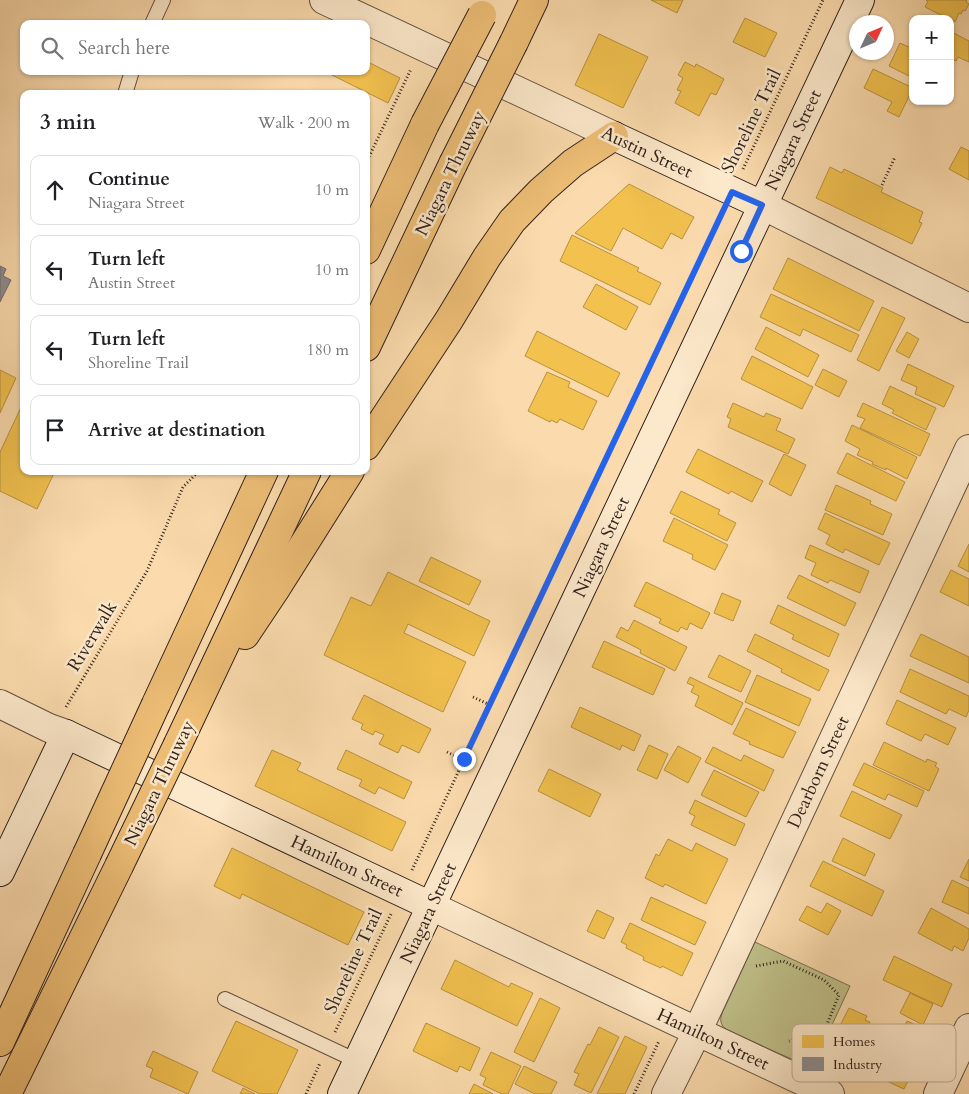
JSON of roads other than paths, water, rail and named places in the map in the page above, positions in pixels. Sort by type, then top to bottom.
[{"type":"highway","name":"Niagara Thruway","points":[[370,339],[534,0]]},
{"type":"highway","points":[[370,241],[425,124],[485,7]]},
{"type":"highway","points":[[370,440],[512,221],[541,191],[573,163],[614,136]]},
{"type":"highway","name":"Niagara Thruway","points":[[0,1042],[262,475]]},
{"type":"highway","name":"Niagara Thruway","points":[[7,1094],[178,744],[305,475]]},
{"type":"highway","points":[[196,706],[275,590],[347,475]]},
{"type":"main road","name":"Austin Street","points":[[324,0],[367,20]]},
{"type":"main road","name":"Niagara Street","points":[[342,1094],[860,0]]},
{"type":"main road","name":"Austin Street","points":[[370,21],[762,205],[969,308]]},
{"type":"main road","name":"Dearborn Street","points":[[666,1094],[697,1032],[969,449]]},
{"type":"main road","name":"Hamilton Street","points":[[0,704],[792,1076]]},
{"type":"main road","points":[[0,872],[58,731]]},
{"type":"main road","points":[[956,1056],[969,1028]]},
{"type":"main road","name":"Hamilton Street","points":[[804,1082],[830,1094]]},
{"type":"main road","points":[[938,1094],[944,1082]]},
{"type":"lane","points":[[154,20],[163,0]]},
{"type":"lane","points":[[126,90],[131,75]]},
{"type":"lane","points":[[225,999],[357,1062]]}]
